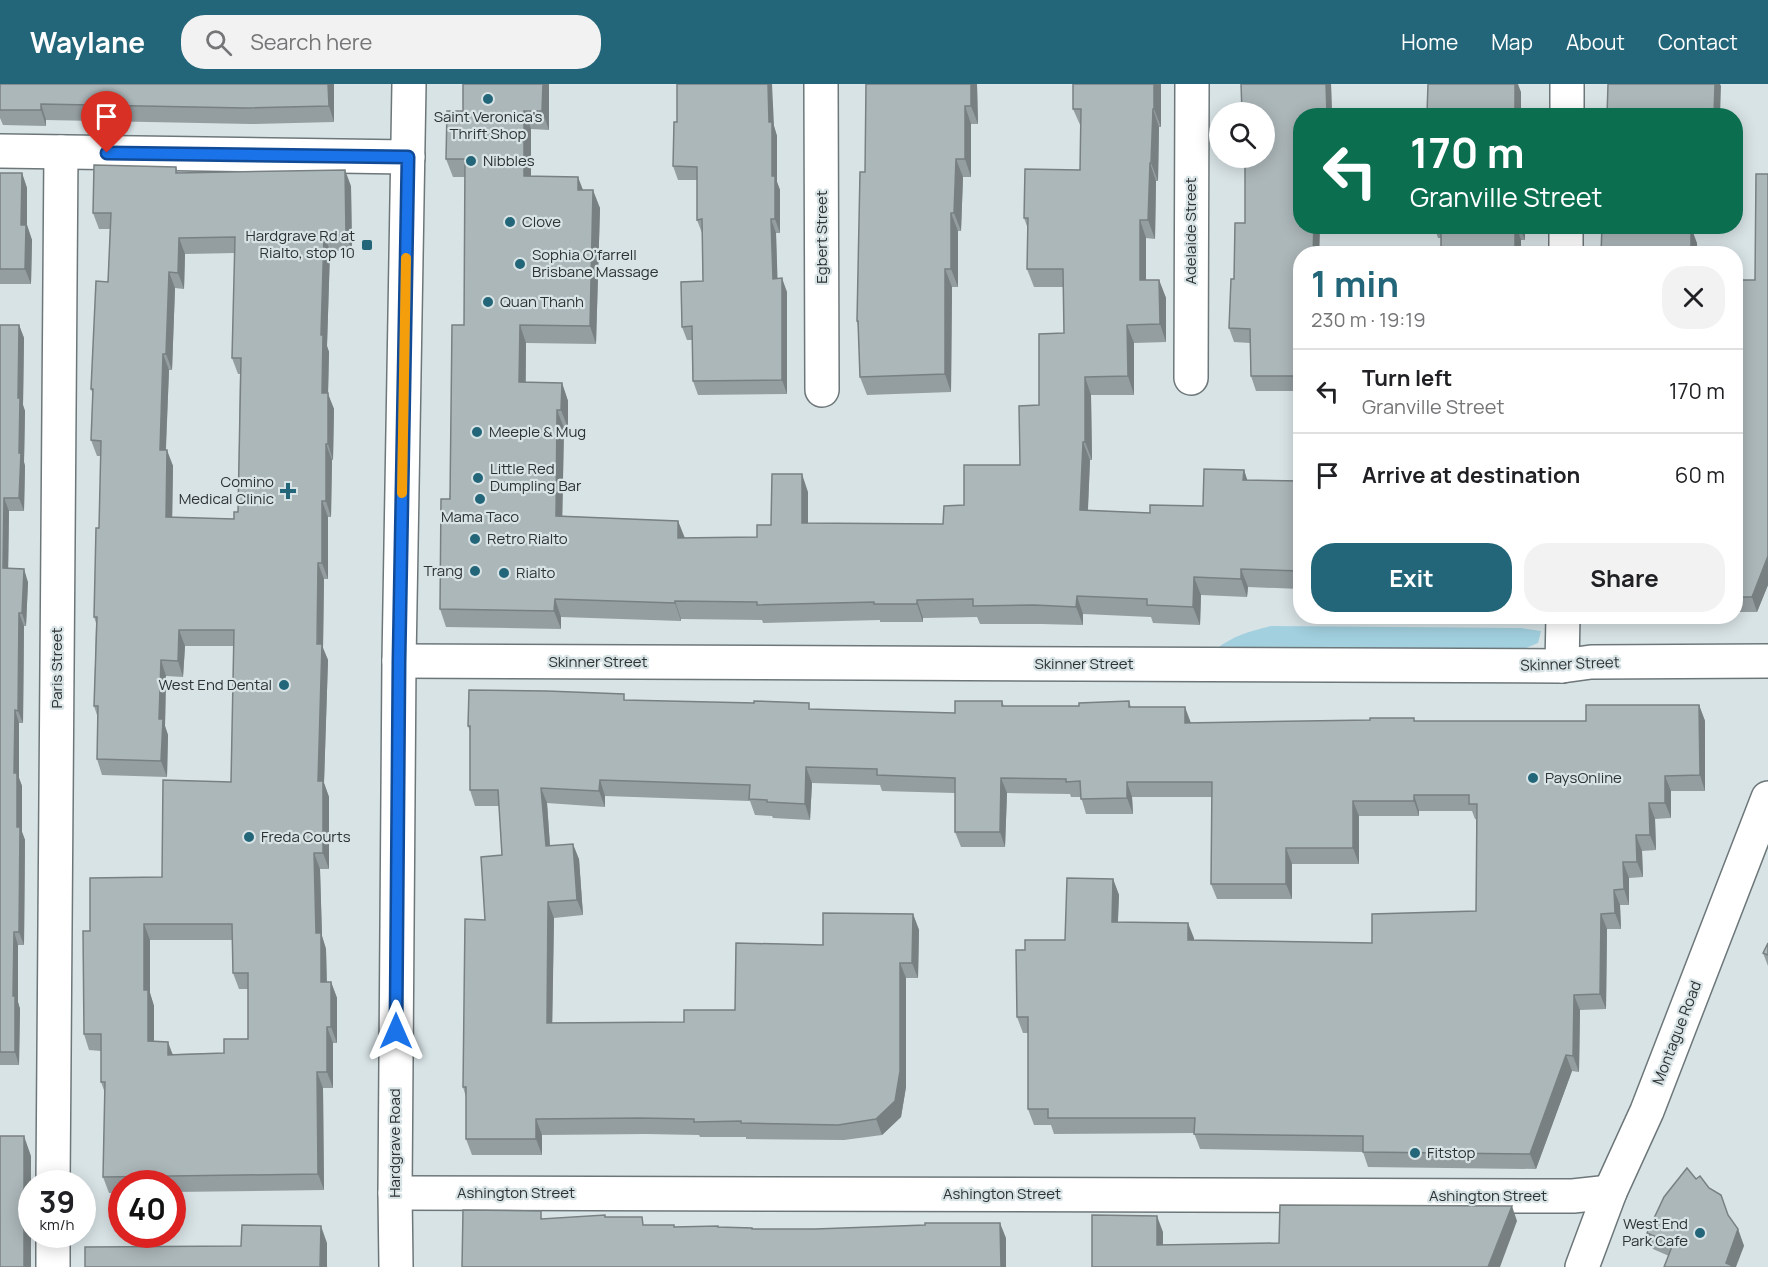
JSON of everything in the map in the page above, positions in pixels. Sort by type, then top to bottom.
[{"type":"street","name":"Hardgrave Road","points":[[396,1267],[399,661],[409,84]]},
{"type":"street","name":"Egbert Street","points":[[821,84],[822,390]]},
{"type":"street","name":"Adelaide Street","points":[[1191,378],[1192,84]]},
{"type":"street","points":[[1567,84],[1567,108]]},
{"type":"street","points":[[0,151],[408,157]]},
{"type":"street","name":"Paris Street","points":[[53,1170],[61,152]]},
{"type":"street","points":[[1562,666],[1563,624]]},
{"type":"street","name":"Skinner Street","points":[[399,661],[1562,666],[1591,662],[1768,661]]},
{"type":"street","name":"Montague Road","points":[[1582,1267],[1610,1192],[1647,1111],[1768,798]]},
{"type":"street","name":"Ashington Street","points":[[395,1193],[1573,1196],[1610,1192]]},
{"type":"street","points":[[53,1248],[53,1267]]},
{"type":"shaded area","points":[[1271,626],[1521,628],[1541,631],[1538,643],[1526,648],[1509,650],[1216,649],[1242,635]]},
{"type":"building","points":[[0,84],[328,84],[329,106],[245,108],[41,104],[41,110],[0,110]]},
{"type":"building","points":[[463,84],[543,84],[542,111],[524,111],[524,176],[578,177],[578,190],[593,190],[590,326],[520,325],[519,382],[562,383],[561,410],[557,410],[556,516],[678,521],[678,538],[757,537],[757,525],[771,525],[772,474],[802,474],[802,523],[943,524],[944,506],[964,505],[964,465],[1020,465],[1019,406],[1039,405],[1039,334],[1064,333],[1063,269],[1027,269],[1028,218],[1024,218],[1025,169],[1080,170],[1081,109],[1073,109],[1073,84],[1154,84],[1148,220],[1140,220],[1140,280],[1159,280],[1160,324],[1127,325],[1128,376],[1085,377],[1085,442],[1083,442],[1080,510],[1150,513],[1150,505],[1203,506],[1204,469],[1244,470],[1243,480],[1293,481],[1293,571],[1241,569],[1241,579],[1194,577],[1193,607],[1147,605],[1147,599],[1077,596],[1076,607],[973,606],[973,599],[917,600],[917,604],[874,604],[874,602],[757,605],[757,602],[675,601],[675,603],[555,599],[554,611],[440,609],[441,499],[450,499],[452,325],[464,325],[465,159],[446,159],[447,111],[463,111]]},
{"type":"building","points":[[677,84],[768,84],[769,122],[772,122],[772,176],[775,176],[775,219],[771,219],[773,279],[782,278],[782,380],[693,381],[692,326],[682,327],[681,282],[703,281],[702,219],[697,220],[697,167],[673,166],[674,122],[677,122]]},
{"type":"building","points":[[866,84],[971,84],[971,106],[965,106],[965,159],[956,159],[954,213],[951,213],[951,269],[945,269],[945,374],[860,377],[857,321],[860,172],[865,172]]},
{"type":"building","points":[[1241,84],[1326,84],[1327,108],[1293,108],[1293,234],[1314,234],[1313,246],[1293,246],[1293,376],[1251,376],[1250,329],[1229,328],[1231,279],[1234,279],[1235,223],[1245,223],[1245,168],[1275,168],[1275,102],[1242,102]]},
{"type":"building","points":[[1428,84],[1515,84],[1515,108],[1427,108]]},
{"type":"building","points":[[1608,84],[1715,84],[1714,108],[1607,108]]},
{"type":"building","points":[[94,165],[176,167],[176,173],[345,170],[346,235],[324,235],[321,335],[323,335],[322,393],[328,393],[326,501],[322,501],[322,563],[318,563],[317,644],[322,644],[318,781],[323,781],[323,853],[314,853],[316,933],[321,933],[321,982],[331,982],[331,1027],[327,1027],[327,1072],[317,1072],[318,1174],[186,1176],[186,1170],[108,1170],[108,1177],[103,1177],[105,1082],[101,1082],[101,1034],[84,1034],[83,931],[90,931],[90,878],[162,877],[163,780],[231,782],[234,630],[179,630],[178,661],[161,660],[159,719],[163,719],[161,761],[97,759],[98,706],[94,706],[97,617],[94,617],[101,441],[91,440],[93,389],[91,389],[96,281],[108,282],[111,213],[93,213]],"holes":[[[235,237],[232,358],[241,358],[238,512],[234,512],[234,519],[166,517],[167,450],[160,450],[163,354],[166,354],[169,272],[178,273],[179,238]],[[144,924],[232,924],[233,973],[248,973],[248,1039],[224,1039],[224,1053],[168,1055],[168,1042],[148,1041],[148,990],[144,990]]]},
{"type":"building","points":[[0,173],[22,173],[21,225],[26,225],[25,269],[0,269]]},
{"type":"building","points":[[1756,174],[1768,174],[1768,556],[1752,597],[1743,597],[1743,280],[1755,280]]},
{"type":"building","points":[[1441,234],[1515,234],[1515,246],[1441,246]]},
{"type":"building","points":[[1602,234],[1691,234],[1691,246],[1601,246]]},
{"type":"building","points":[[0,325],[19,325],[18,398],[20,398],[19,453],[21,453],[19,498],[4,498],[3,568],[24,569],[22,613],[19,613],[18,711],[15,710],[14,773],[17,773],[17,827],[20,827],[19,932],[14,932],[15,1052],[0,1052]]},
{"type":"building","points":[[469,690],[624,694],[624,700],[809,703],[809,709],[955,713],[955,701],[1002,701],[1002,706],[1079,706],[1079,703],[1129,701],[1129,707],[1185,707],[1185,723],[1370,720],[1370,718],[1414,718],[1414,721],[1586,721],[1586,705],[1699,705],[1700,775],[1665,776],[1665,803],[1649,803],[1650,835],[1636,835],[1637,862],[1623,862],[1624,889],[1614,890],[1615,913],[1601,914],[1600,994],[1574,995],[1573,1056],[1566,1055],[1530,1154],[1363,1152],[1363,1136],[1194,1134],[1195,1118],[1048,1118],[1048,1109],[1028,1109],[1028,1017],[1017,1017],[1016,950],[1025,950],[1025,940],[1065,940],[1067,878],[1113,879],[1112,922],[1188,923],[1188,940],[1372,943],[1372,914],[1476,911],[1477,804],[1469,804],[1469,795],[1414,795],[1414,801],[1353,801],[1353,848],[1286,848],[1286,884],[1211,884],[1212,782],[1127,782],[1127,798],[1081,799],[1080,781],[1001,778],[1000,832],[955,832],[955,778],[877,775],[877,769],[806,767],[805,804],[749,799],[750,785],[600,780],[599,791],[541,788],[546,846],[573,844],[577,900],[548,902],[547,1023],[684,1022],[684,1010],[735,1010],[736,943],[823,945],[823,913],[913,914],[912,963],[900,963],[900,1071],[895,1101],[876,1119],[838,1125],[741,1123],[741,1121],[694,1122],[694,1119],[536,1119],[536,1139],[466,1139],[466,1087],[463,1087],[465,919],[485,920],[481,857],[502,855],[498,790],[470,790]]},
{"type":"building","points":[[1768,943],[1768,955],[1763,953]]},
{"type":"building","points":[[0,1136],[24,1136],[24,1170],[18,1170],[18,1248],[24,1248],[24,1267],[0,1267]]},
{"type":"building","points":[[1687,1168],[1696,1179],[1700,1176],[1709,1188],[1721,1195],[1728,1215],[1738,1229],[1726,1263],[1735,1267],[1664,1267],[1673,1244],[1647,1233],[1664,1197]]},
{"type":"building","points":[[1280,1205],[1512,1206],[1488,1267],[1092,1267],[1092,1215],[1157,1216],[1157,1245],[1279,1243]]},
{"type":"building","points":[[463,1210],[541,1211],[541,1219],[605,1215],[605,1217],[642,1217],[643,1225],[752,1229],[815,1229],[925,1225],[925,1223],[1000,1223],[1001,1267],[462,1267]]},
{"type":"building","points":[[242,1225],[321,1226],[320,1267],[85,1267],[85,1248],[241,1246]]},
{"type":"slow traffic","points":[[402,493],[406,258]]},
{"type":"place","name":"Saint Veronica's Thrift Shop","points":[[488,99]]},
{"type":"place","name":"Nibbles","points":[[471,161]]},
{"type":"place","name":"Clove","points":[[510,222]]},
{"type":"place","name":"Hardgrave Rd at Rialto, stop 10","points":[[367,245]]},
{"type":"place","name":"Sophia O’farrell Brisbane Massage","points":[[520,264]]},
{"type":"place","name":"Quan Thanh","points":[[488,302]]},
{"type":"place","name":"Meeple & Mug","points":[[477,432]]},
{"type":"place","name":"Little Red Dumpling Bar","points":[[478,478]]},
{"type":"place","name":"Comino Medical Clinic","points":[[288,491]]},
{"type":"place","name":"Mama Taco","points":[[480,499]]},
{"type":"place","name":"Retro Rialto","points":[[475,539]]},
{"type":"place","name":"Trang","points":[[475,571]]},
{"type":"place","name":"Rialto","points":[[504,573]]},
{"type":"place","name":"West End Dental","points":[[284,685]]},
{"type":"place","name":"PaysOnline","points":[[1533,778]]},
{"type":"place","name":"Freda Courts","points":[[249,837]]},
{"type":"place","name":"Fitstop","points":[[1415,1153]]},
{"type":"place","name":"West End Park Cafe","points":[[1700,1233]]},
{"type":"route","points":[[107,153],[408,157],[399,661],[396,1031]]}]
